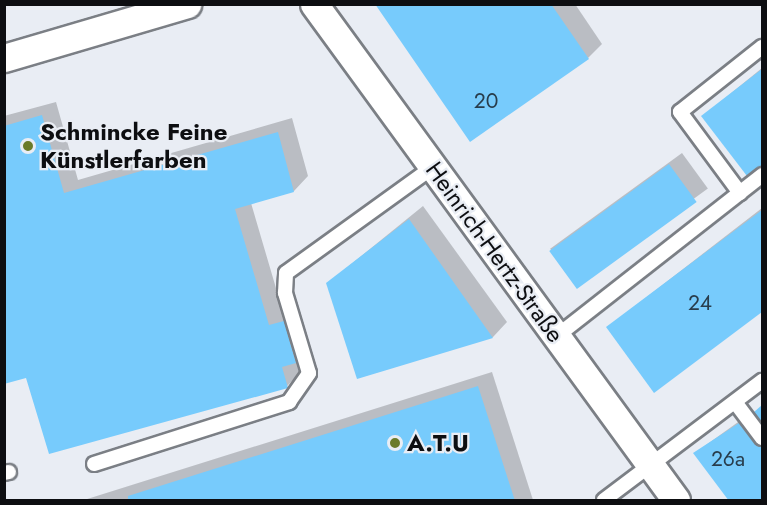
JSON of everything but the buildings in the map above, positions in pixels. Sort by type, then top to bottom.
[{"type":"street","points":[[4,58],[187,4]]},
{"type":"street","name":"Heinrich-Hertz-Straße","points":[[314,4],[676,501]]},
{"type":"lane","points":[[740,193],[680,112],[762,47]]},
{"type":"lane","points":[[94,464],[289,402],[309,373],[285,293],[286,273],[433,167]]},
{"type":"lane","points":[[557,336],[762,176]]},
{"type":"lane","points":[[604,501],[762,381]]},
{"type":"lane","points":[[735,402],[762,438]]},
{"type":"place","name":"Schmincke Feine Künstlerfarben","points":[[28,146]]},
{"type":"place","name":"A.T.U","points":[[395,443]]}]
